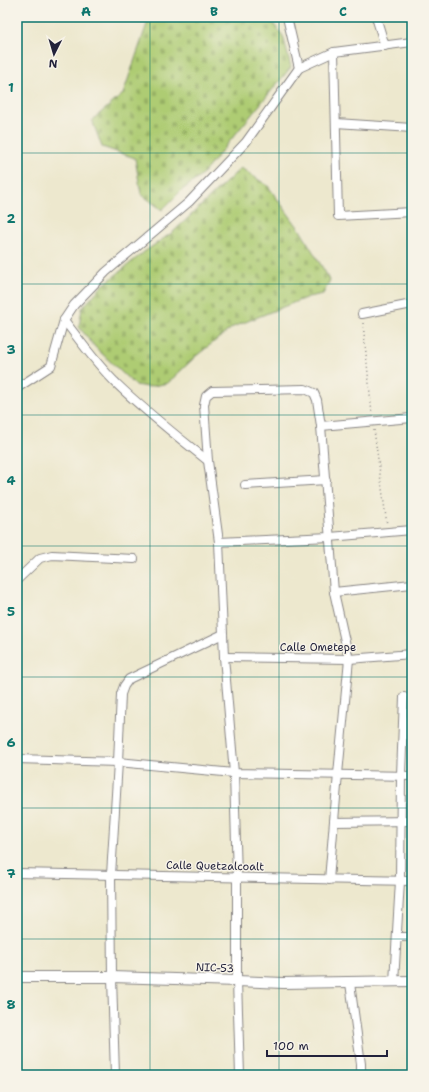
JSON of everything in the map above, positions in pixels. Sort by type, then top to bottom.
[{"type":"main road","name":"NIC-53","points":[[17,977],[112,977],[237,980],[283,983],[412,981]]},
{"type":"street","points":[[287,17],[299,68]]},
{"type":"street","points":[[376,17],[385,46]]},
{"type":"street","points":[[17,388],[52,366],[64,320],[74,305],[106,272],[189,202],[246,142],[299,68],[334,52],[412,42]]},
{"type":"street","points":[[334,52],[338,216],[412,212]]},
{"type":"street","points":[[336,123],[412,128]]},
{"type":"street","points":[[362,314],[412,304]]},
{"type":"street","points":[[64,320],[87,351],[116,383],[155,419],[208,461]]},
{"type":"street","points":[[240,1075],[234,773],[224,657],[219,542],[208,461],[204,405],[206,396],[212,391],[305,389],[314,393],[317,400],[326,480],[334,592],[349,659],[329,880]]},
{"type":"street","points":[[321,426],[412,418]]},
{"type":"street","points":[[245,485],[326,480]]},
{"type":"street","points":[[219,542],[330,537],[412,530]]},
{"type":"street","points":[[17,580],[40,558],[52,555],[134,559]]},
{"type":"street","points":[[334,592],[412,584]]},
{"type":"street","points":[[115,1075],[111,875],[121,694],[129,679],[223,634]]},
{"type":"street","name":"Calle Ometepe","points":[[224,657],[349,659],[412,654]]},
{"type":"street","points":[[394,982],[400,881],[401,775],[404,697]]},
{"type":"street","points":[[17,758],[118,762],[234,773],[412,776]]},
{"type":"street","points":[[334,822],[412,821]]},
{"type":"street","name":"Calle Quetzalcoalt","points":[[17,873],[412,881]]},
{"type":"street","points":[[397,937],[412,937]]},
{"type":"street","points":[[350,983],[361,1064],[361,1075]]},
{"type":"green space","points":[[151,17],[268,17],[283,36],[291,67],[201,176],[182,190],[162,210],[141,194],[135,158],[102,147],[92,120],[123,94],[148,21]]},
{"type":"green space","points":[[241,168],[268,186],[300,230],[330,280],[323,294],[308,297],[233,327],[196,356],[168,383],[148,387],[135,385],[95,347],[79,327],[82,308],[102,286],[144,252],[173,232]]}]
